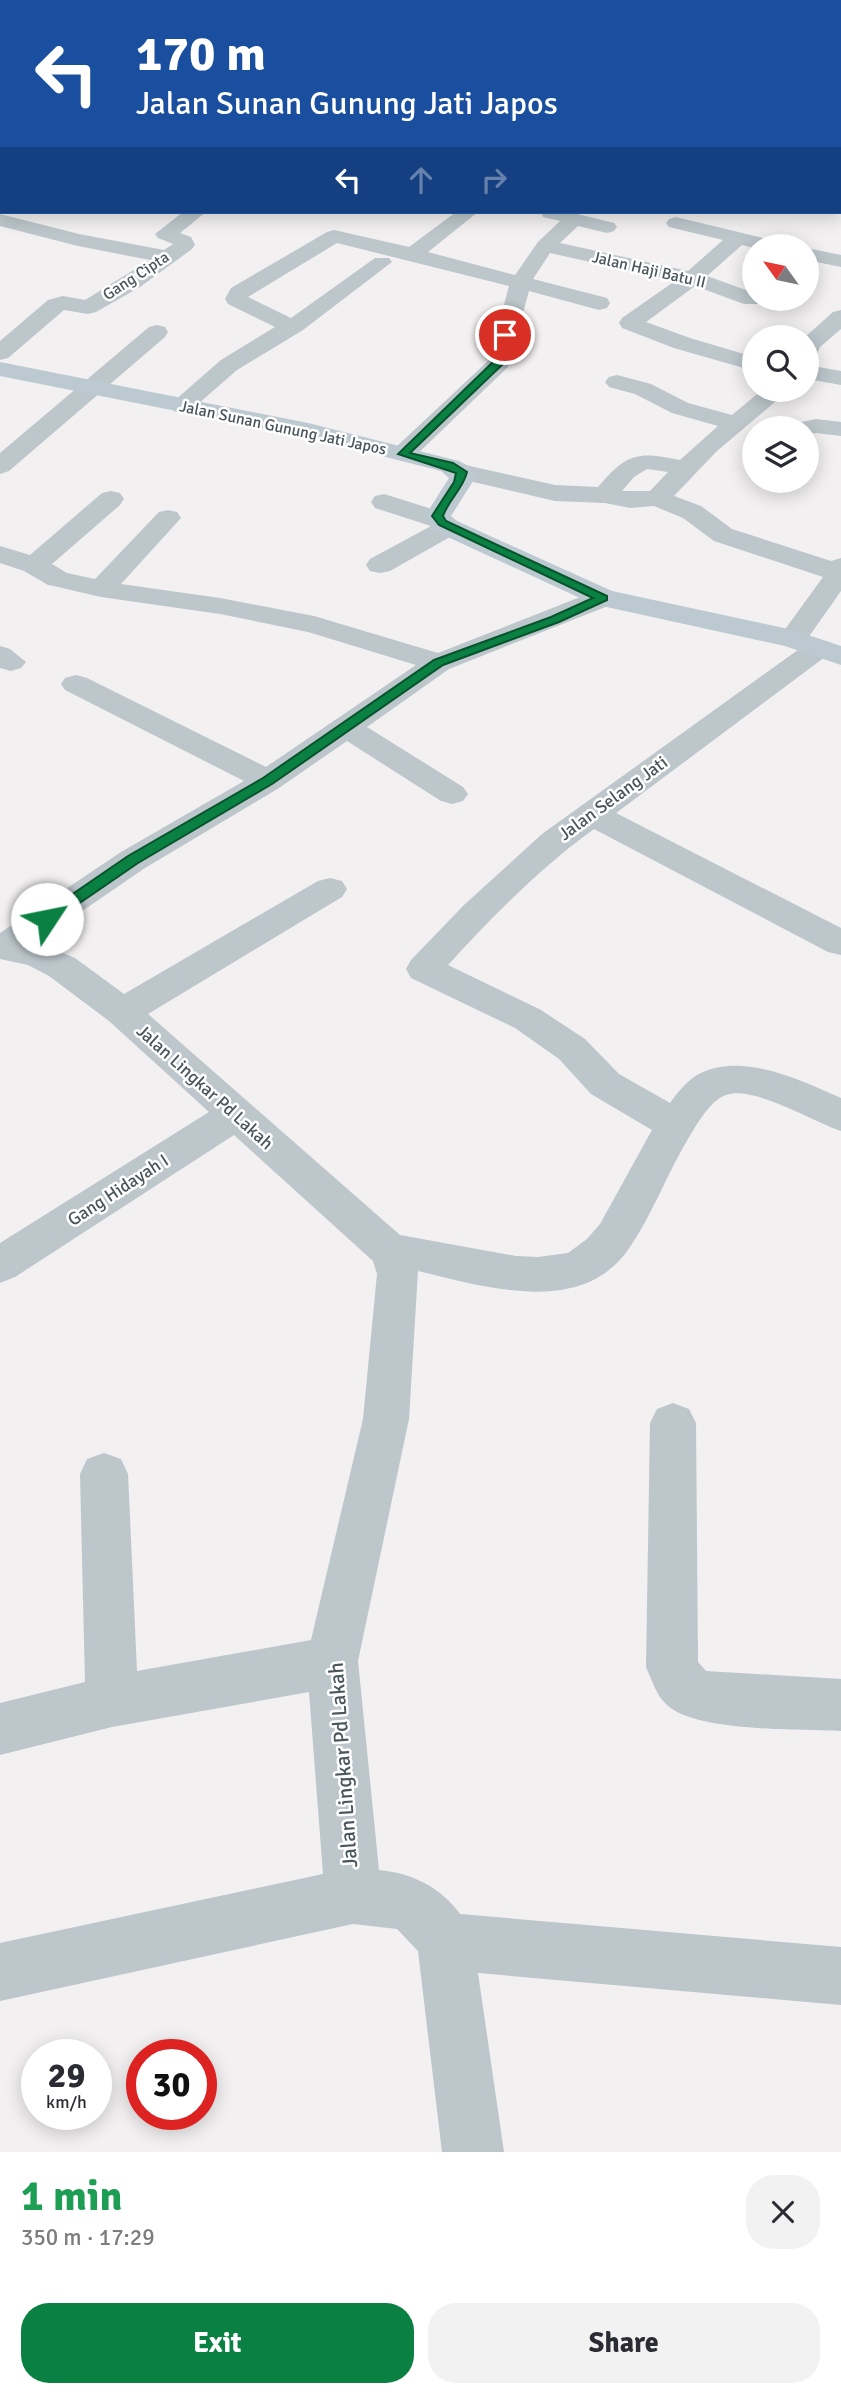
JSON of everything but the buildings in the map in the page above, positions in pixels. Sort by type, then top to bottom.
[{"type":"street","name":"Gang Cipta","points":[[0,353],[56,305],[63,303],[89,307],[186,245],[184,241],[165,234],[193,214]]},
{"type":"street","points":[[413,254],[465,214]]},
{"type":"street","points":[[553,214],[607,227]]},
{"type":"street","points":[[403,454],[500,362],[521,282],[545,246],[574,219]]},
{"type":"street","points":[[0,220],[78,240],[165,257]]},
{"type":"street","points":[[676,223],[742,239]]},
{"type":"street","points":[[295,325],[276,321],[270,313],[236,299],[248,286],[334,236],[599,303]]},
{"type":"street","points":[[738,238],[692,278],[630,323],[682,343],[742,360]]},
{"type":"street","name":"Jalan Haji Batu II","points":[[545,246],[692,278],[742,296]]},
{"type":"street","points":[[819,256],[841,261]]},
{"type":"street","points":[[290,261],[362,277]]},
{"type":"street","points":[[182,406],[229,365],[295,325],[382,262]]},
{"type":"street","points":[[819,336],[841,317]]},
{"type":"street","points":[[0,466],[157,332]]},
{"type":"street","name":"Jalan Sunan Gunung Jati Japos","points":[[0,369],[307,430],[450,466],[461,472]]},
{"type":"street","points":[[819,374],[841,378]]},
{"type":"street","points":[[617,382],[643,388],[680,408],[735,423]]},
{"type":"street","points":[[657,498],[695,458],[762,402]]},
{"type":"street","points":[[819,426],[841,429]]},
{"type":"street","points":[[605,495],[629,466],[640,460],[687,469]]},
{"type":"street","points":[[444,523],[440,508],[459,482],[461,472],[555,493],[605,495],[630,500],[657,498],[692,512],[723,535],[840,572]]},
{"type":"street","points":[[34,565],[111,499]]},
{"type":"street","points":[[384,502],[444,523],[603,598],[818,648]]},
{"type":"street","points":[[101,589],[168,518]]},
{"type":"street","points":[[380,565],[444,523]]},
{"type":"street","points":[[0,554],[34,565],[58,579],[101,589],[220,606],[314,625],[439,663]]},
{"type":"street","name":"Jalan Selang Jati","points":[[676,1125],[605,1084],[572,1049],[528,1019],[424,969],[476,913],[554,842],[818,648],[840,572]]},
{"type":"street","points":[[2,948],[133,860],[268,781],[439,663],[555,620],[603,598]]},
{"type":"street","points":[[76,684],[268,781]]},
{"type":"street","points":[[348,728],[452,794]]},
{"type":"street","points":[[590,813],[841,943]]},
{"type":"street","points":[[122,1012],[330,889]]},
{"type":"street","name":"Jalan Lingkar Pd Lakah","points":[[2,948],[38,955],[62,967],[122,1012],[395,1263],[386,1419],[376,1475],[310,1666],[353,1896]]},
{"type":"street","points":[[395,1263],[410,1252],[543,1276],[578,1268],[602,1252],[616,1237],[676,1125],[706,1088],[717,1082],[740,1080],[773,1089],[841,1116]]},
{"type":"street","name":"Gang Hidayah I","points":[[0,1265],[235,1115]]},
{"type":"street","points":[[673,1423],[672,1667],[678,1680],[687,1691],[703,1697],[841,1705]]},
{"type":"street","points":[[104,1474],[113,1701]]},
{"type":"street","points":[[0,1729],[113,1701],[310,1666]]},
{"type":"street","points":[[0,1972],[353,1896],[403,1900],[434,1923],[445,1941],[473,2152]]},
{"type":"street","points":[[445,1941],[841,1976]]},
{"type":"route","points":[[47,919],[133,860],[268,781],[439,663],[555,620],[603,598],[442,523],[438,516],[440,508],[462,478],[461,472],[457,468],[403,454],[500,362],[505,349],[505,335]]}]
